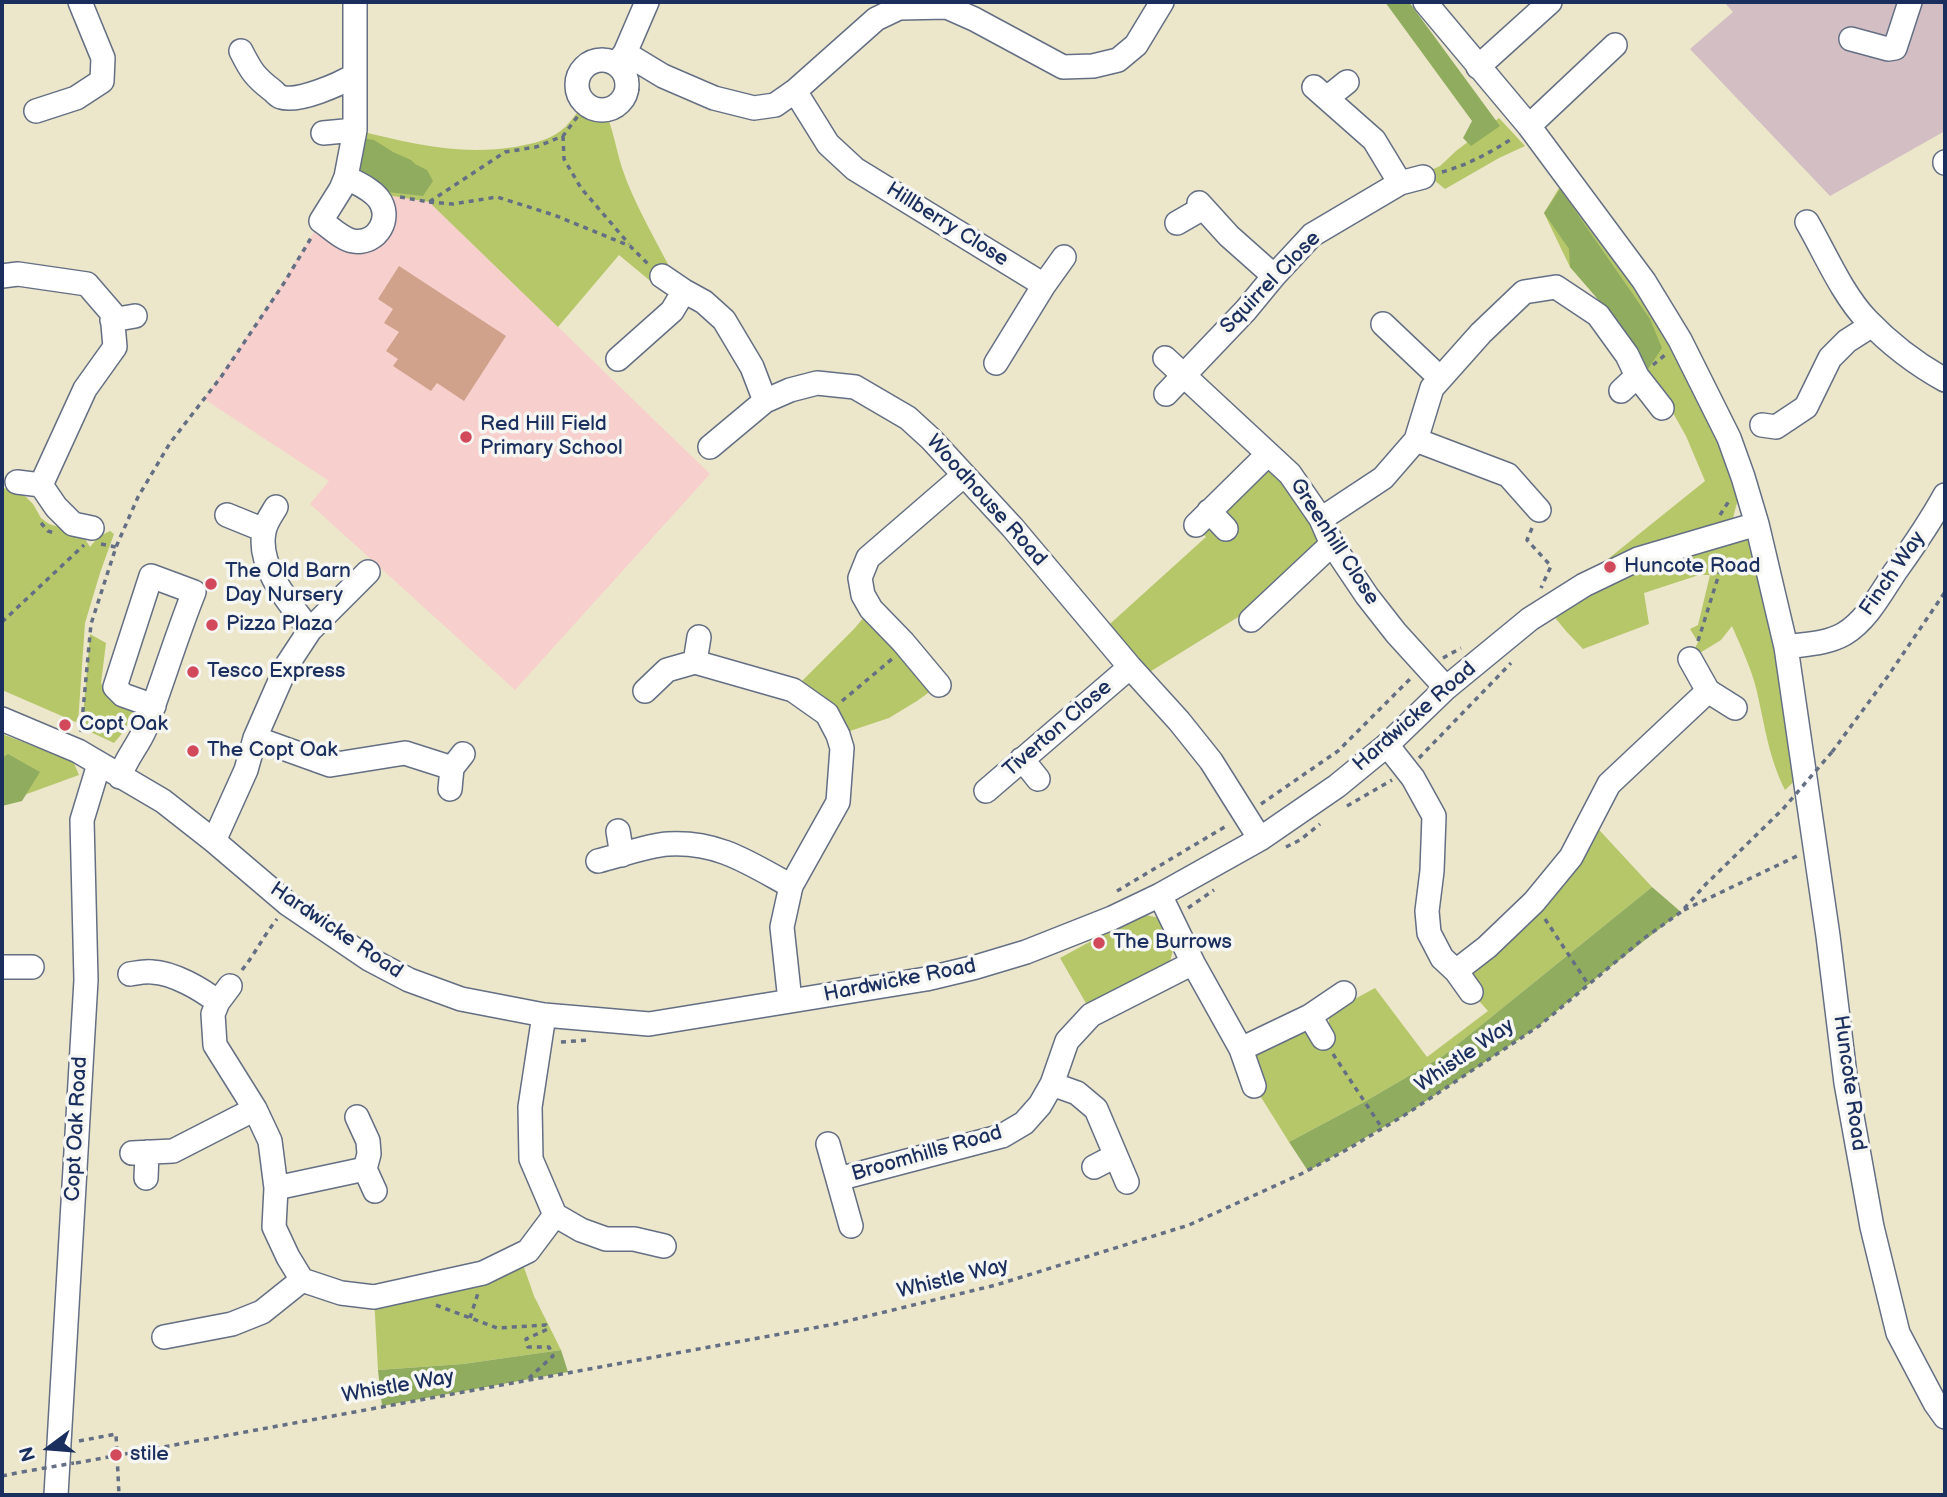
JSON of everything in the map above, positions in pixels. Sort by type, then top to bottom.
[{"type":"street","points":[[36,111],[108,88],[103,58],[80,2]]},
{"type":"street","points":[[346,177],[374,193],[384,209],[385,218],[380,230],[363,242],[350,241],[321,221],[346,177],[355,130],[355,2]]},
{"type":"street","points":[[647,2],[620,58],[626,78],[626,93],[621,102],[605,110],[582,108],[576,82],[584,66],[599,59],[620,58],[714,98],[754,108],[775,104],[795,91],[876,19],[899,8],[947,7],[1063,67],[1093,66],[1118,60],[1136,45],[1162,2]]},
{"type":"street","name":"Huncote Road","points":[[1425,2],[1528,126],[1644,281],[1679,340],[1729,438],[1756,524],[1786,647],[1828,936],[1846,1083],[1871,1227],[1898,1333],[1945,1417]]},
{"type":"street","points":[[1478,67],[1550,2]]},
{"type":"street","points":[[1851,39],[1888,49],[1895,48],[1910,2]]},
{"type":"street","points":[[1528,126],[1615,45]]},
{"type":"street","points":[[241,51],[255,77],[281,97],[293,98],[311,94],[342,83],[355,75]]},
{"type":"street","points":[[1347,82],[1320,92],[1374,140],[1399,183]]},
{"type":"street","name":"Hillberry Close","points":[[795,91],[828,144],[855,169],[1044,285]]},
{"type":"street","points":[[323,133],[355,130]]},
{"type":"street","name":"Squirrel Close","points":[[1166,394],[1246,310],[1312,235],[1399,183],[1423,177]]},
{"type":"street","points":[[1177,223],[1201,205],[1229,236],[1274,276]]},
{"type":"street","points":[[1807,222],[1850,297],[1872,325],[1892,345],[1945,380]]},
{"type":"street","points":[[996,363],[1063,257]]},
{"type":"street","points":[[2,275],[18,274],[87,284],[112,313],[123,318],[115,346],[85,389],[41,485]]},
{"type":"street","points":[[663,276],[704,302],[724,320],[752,367],[765,401]]},
{"type":"street","points":[[1321,519],[1383,478],[1416,440],[1432,387],[1481,332],[1524,292],[1556,287],[1598,315],[1627,355],[1629,383],[1662,408]]},
{"type":"street","points":[[618,359],[672,311],[684,291]]},
{"type":"street","points":[[1383,324],[1440,378]]},
{"type":"street","points":[[1762,425],[1776,427],[1806,407],[1830,358],[1847,341],[1872,325]]},
{"type":"street","name":"Greenhill Close","points":[[1165,358],[1290,474],[1321,519],[1332,544],[1367,596],[1396,633],[1446,688]]},
{"type":"street","name":"Woodhouse Road","points":[[710,447],[765,401],[790,390],[817,383],[855,387],[908,418],[931,439],[1013,528],[1179,721],[1211,761],[1260,839]]},
{"type":"street","points":[[1416,440],[1508,475],[1539,510]]},
{"type":"street","points":[[1226,528],[1202,518],[1268,454]]},
{"type":"street","points":[[939,685],[907,646],[871,609],[863,595],[860,578],[868,558],[964,475]]},
{"type":"street","points":[[18,482],[41,485]]},
{"type":"street","points":[[41,485],[55,507],[84,531]]},
{"type":"street","name":"Finch Way","points":[[1786,647],[1827,642],[1859,622],[1880,595],[1945,495]]},
{"type":"street","points":[[276,507],[264,530],[264,553],[278,588],[310,630]]},
{"type":"street","points":[[227,514],[264,530]]},
{"type":"street","name":"Hardwicke Road","points":[[2,719],[80,740],[99,764],[163,801],[288,904],[369,959],[409,980],[461,999],[544,1015],[649,1024],[872,989],[976,967],[1026,952],[1112,918],[1160,895],[1260,839],[1337,786],[1387,745],[1446,688],[1530,619],[1584,585],[1638,559],[1756,524]]},
{"type":"street","points":[[1251,620],[1332,544]]},
{"type":"street","points":[[214,841],[288,665],[310,630],[368,572]]},
{"type":"street","points":[[120,776],[142,734],[153,706],[177,636],[194,592],[152,576],[115,687],[123,695],[153,706]]},
{"type":"street","points":[[695,662],[699,637]]},
{"type":"street","points":[[1690,659],[1708,691],[1735,708]]},
{"type":"street","points":[[645,691],[667,670],[695,662],[793,690],[827,714],[838,734],[842,748],[838,802],[791,886],[782,927],[790,1001]]},
{"type":"street","name":"Tiverton Close","points":[[986,791],[1130,667]]},
{"type":"street","points":[[1456,971],[1487,947],[1534,902],[1571,857],[1609,784],[1708,691]]},
{"type":"street","points":[[256,738],[331,765],[405,753],[451,769]]},
{"type":"street","points":[[1387,745],[1413,778],[1434,816],[1427,911],[1429,933],[1442,958],[1456,971],[1471,992]]},
{"type":"street","points":[[1022,759],[1038,779]]},
{"type":"street","name":"Copt Oak Road","points":[[56,1495],[86,981],[82,820],[99,764]]},
{"type":"street","points":[[618,831],[622,855]]},
{"type":"street","points":[[598,861],[667,844],[706,846],[730,852],[791,886]]},
{"type":"street","points":[[1160,895],[1193,963],[1241,1049],[1254,1086]]},
{"type":"street","name":"Broomhills Road","points":[[838,1180],[1002,1136],[1024,1123],[1040,1105],[1052,1084],[1067,1041],[1091,1015],[1193,963]]},
{"type":"street","points":[[2,967],[32,967]]},
{"type":"street","points":[[130,974],[150,971],[166,973],[203,991],[224,994],[213,1014],[215,1045],[255,1109],[270,1141],[276,1188],[275,1227],[302,1280],[341,1293],[374,1297],[483,1272],[528,1251],[555,1215]]},
{"type":"street","points":[[1241,1049],[1310,1016],[1344,993]]},
{"type":"street","points":[[544,1015],[530,1107],[531,1159],[555,1215],[581,1230],[606,1239],[637,1229],[664,1246]]},
{"type":"street","points":[[1310,1016],[1323,1038]]},
{"type":"street","points":[[1052,1084],[1077,1093],[1096,1109],[1127,1182]]},
{"type":"street","points":[[146,1178],[139,1153],[173,1151],[255,1109]]},
{"type":"street","points":[[357,1117],[368,1141],[369,1154],[365,1169],[375,1191]]},
{"type":"street","points":[[828,1144],[851,1226]]},
{"type":"street","points":[[1094,1167],[1115,1156]]},
{"type":"street","points":[[276,1188],[365,1169]]},
{"type":"street","points":[[164,1337],[232,1324],[262,1312],[302,1280]]},
{"type":"path","points":[[429,202],[505,152],[536,147],[563,136],[582,108],[594,115],[614,113],[626,105],[633,92],[643,87]]},
{"type":"path","points":[[1423,177],[1469,163],[1522,134],[1528,126]]},
{"type":"path","points":[[563,136],[564,159],[581,188],[630,246],[663,276]]},
{"type":"path","points":[[374,193],[453,204],[497,197],[554,215],[630,246]]},
{"type":"path","points":[[80,740],[92,624],[116,547],[138,497],[170,443],[220,377],[284,283],[321,221]]},
{"type":"path","points":[[1629,383],[1644,373],[1679,340]]},
{"type":"path","points":[[1530,619],[1536,598],[1551,566],[1527,540],[1539,510]]},
{"type":"path","points":[[2,622],[84,531]]},
{"type":"path","points":[[1690,659],[1704,626],[1731,532]]},
{"type":"path","name":"Whistle Way","points":[[2,1476],[835,1324],[996,1285],[1189,1225],[1301,1174],[1382,1128],[1539,1026],[1643,939],[1681,912],[1783,809],[1832,752],[1945,592]]},
{"type":"path","points":[[827,714],[907,646]]},
{"type":"path","points":[[80,740],[153,706]]},
{"type":"path","points":[[1681,912],[1815,847]]},
{"type":"path","points":[[1534,902],[1588,984]]},
{"type":"path","points":[[224,994],[251,960],[262,936],[288,904]]},
{"type":"path","points":[[1323,1038],[1382,1128]]},
{"type":"path","points":[[431,1303],[497,1328],[546,1325],[548,1329],[526,1339],[528,1347],[549,1348],[552,1356],[527,1379]]},
{"type":"path","points":[[59,1445],[116,1434],[119,1495]]},
{"type":"shaded area","points":[[1724,2],[1945,2],[1945,131],[1830,196],[1690,49],[1733,12]]},
{"type":"shaded area","name":"Red Hill Field Primary School","points":[[374,193],[429,202],[710,474],[515,690],[310,504],[329,481],[204,399],[271,301],[321,221],[372,237]]},
{"type":"green space","points":[[1385,2],[1409,2],[1500,126],[1471,146],[1463,138],[1472,121]]},
{"type":"green space","points":[[586,105],[592,109],[605,110],[627,180],[670,268],[654,284],[619,255],[558,327],[429,202],[374,193],[355,130],[434,147],[474,150],[515,147],[551,137],[561,131]]},
{"type":"green space","points":[[1499,118],[1525,146],[1445,189],[1429,176],[1427,172],[1440,166]]},
{"type":"green space","points":[[361,138],[374,140],[427,170],[433,181],[423,196],[378,191],[355,176]]},
{"type":"green space","points":[[1562,183],[1675,345],[1740,491],[1733,518],[1685,541],[1757,524],[1804,772],[1785,790],[1771,754],[1752,675],[1732,626],[1721,640],[1690,659],[1698,642],[1690,629],[1698,625],[1710,575],[1699,575],[1644,593],[1649,624],[1583,649],[1547,608],[1705,481],[1686,436],[1668,404],[1614,321],[1570,267],[1544,213]]},
{"type":"green space","points":[[1560,189],[1650,319],[1662,348],[1648,369],[1602,304],[1570,267],[1569,249],[1544,213]]},
{"type":"green space","points":[[1268,454],[1332,544],[1243,614],[1140,678],[1101,632],[1206,537],[1196,525]]},
{"type":"green space","points":[[2,488],[19,490],[33,504],[41,518],[49,524],[82,534],[90,547],[98,537],[110,531],[114,534],[85,623],[78,723],[2,690]]},
{"type":"green space","points":[[871,609],[939,685],[889,718],[838,735],[793,690]]},
{"type":"green space","points":[[90,634],[106,643],[101,683],[108,696],[129,703],[133,712],[125,730],[114,743],[82,728]]},
{"type":"green space","points":[[2,734],[73,761],[79,775],[2,803]]},
{"type":"green space","points":[[8,754],[40,772],[22,801],[2,806],[2,758]]},
{"type":"green space","points":[[1590,820],[1652,887],[1443,1056],[1289,1142],[1254,1086],[1241,1049],[1310,1016],[1329,1033],[1329,1013],[1375,988],[1427,1057],[1488,1011],[1456,971],[1487,947]]},
{"type":"green space","points":[[1652,887],[1681,912],[1539,1026],[1408,1113],[1308,1171],[1289,1142],[1443,1056]]},
{"type":"green space","points":[[1141,914],[1160,918],[1174,946],[1170,962],[1087,1005],[1060,958]]},
{"type":"green space","points":[[520,1256],[534,1296],[561,1350],[463,1364],[378,1370],[374,1297]]},
{"type":"green space","points":[[561,1350],[568,1372],[382,1406],[378,1370],[463,1364]]},
{"type":"building","points":[[399,266],[506,336],[464,401],[437,383],[431,391],[393,366],[398,359],[386,351],[399,332],[384,323],[393,309],[378,299]]},
{"type":"place","name":"Red Hill Field Primary School","points":[[466,437]]},
{"type":"place","name":"Huncote Road","points":[[1610,567]]},
{"type":"place","name":"The Old Barn Day Nursery","points":[[211,584]]},
{"type":"place","name":"Pizza Plaza","points":[[212,625]]},
{"type":"place","name":"Tesco Express","points":[[193,672]]},
{"type":"place","name":"Copt Oak","points":[[65,725]]},
{"type":"place","name":"The Copt Oak","points":[[193,751]]},
{"type":"place","name":"The Burrows","points":[[1099,943]]},
{"type":"place","name":"stile","points":[[116,1455]]}]
